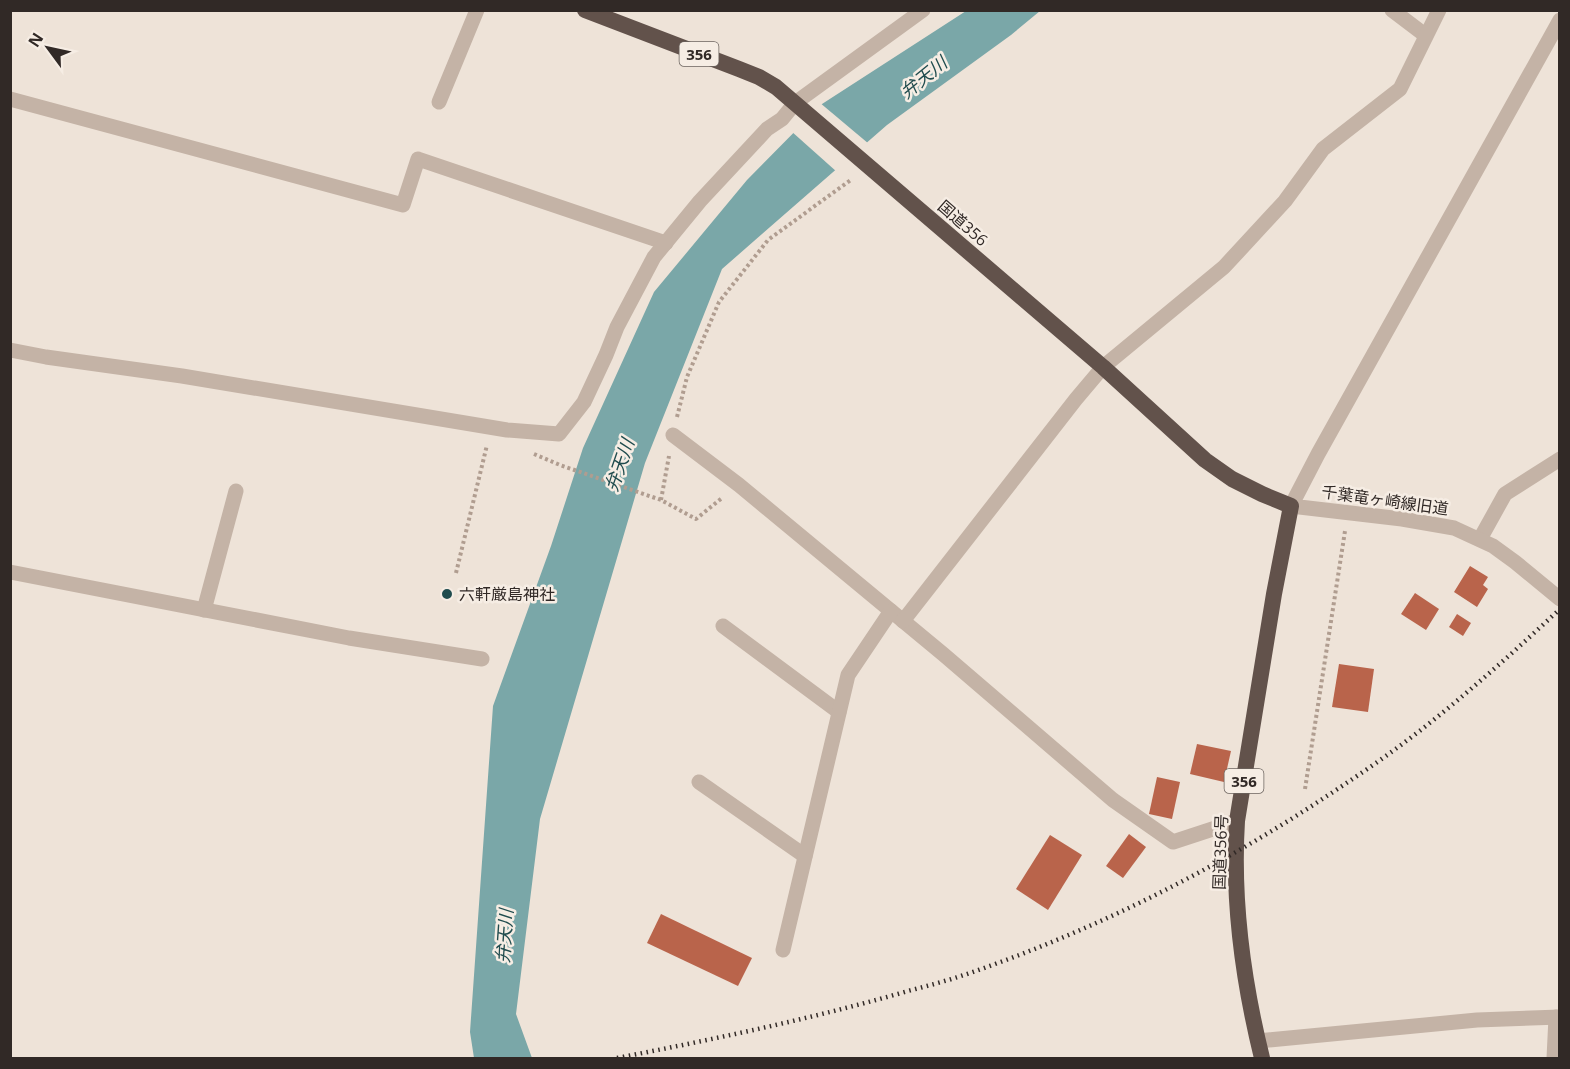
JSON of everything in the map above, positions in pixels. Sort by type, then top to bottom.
[{"type":"highway","name":"国道356","points":[[585,10],[759,77],[776,87],[1103,367],[1205,460],[1232,478],[1291,506]]},
{"type":"highway","name":"国道356号","points":[[1262,1059],[1244,966],[1237,910],[1235,854],[1237,821],[1274,594],[1291,506]]},
{"type":"street","points":[[439,102],[477,10]]},
{"type":"street","points":[[10,350],[492,427],[559,434],[584,402],[617,327],[654,257],[700,201],[767,129],[800,107],[923,10]]},
{"type":"street","points":[[1392,10],[1425,35]]},
{"type":"street","points":[[903,621],[1103,367],[1224,267],[1285,201],[1323,149],[1400,89],[1438,10]]},
{"type":"street","points":[[1291,506],[1329,433],[1560,20]]},
{"type":"street","points":[[10,99],[403,205],[418,159],[666,243]]},
{"type":"street","points":[[673,435],[739,485],[943,654],[1113,800],[1173,842],[1237,821]]},
{"type":"street","points":[[1480,539],[1505,494],[1560,459]]},
{"type":"street","points":[[204,610],[236,491]]},
{"type":"street","name":"千葉竜ヶ崎線旧道","points":[[1291,506],[1402,519],[1454,528],[1493,546],[1560,599]]},
{"type":"street","points":[[10,572],[349,638],[482,659]]},
{"type":"street","points":[[783,950],[848,675],[891,611]]},
{"type":"street","points":[[723,626],[839,712]]},
{"type":"street","points":[[699,782],[805,856]]},
{"type":"street","points":[[1258,1041],[1477,1020],[1558,1017],[1554,1059]]},
{"type":"path","points":[[661,500],[687,377],[719,302],[768,240],[852,179],[865,163]]},
{"type":"path","points":[[456,573],[492,427]]},
{"type":"path","points":[[560,465],[651,496],[696,519],[739,485]]},
{"type":"path","points":[[1305,789],[1348,513]]},
{"type":"water","name":"弁天川","points":[[966,11],[1040,11],[1011,35],[887,125],[722,269],[645,463],[540,819],[516,1014],[532,1058],[474,1058],[470,1032],[493,706],[551,546],[583,448],[654,292],[747,180],[822,104]]},
{"type":"pier","points":[[819,102],[869,144],[837,172],[791,131]]},
{"type":"building","points":[[1470,566],[1488,577],[1483,585],[1488,589],[1477,607],[1454,592]]},
{"type":"building","points":[[1415,593],[1439,609],[1426,630],[1401,614]]},
{"type":"building","points":[[1457,614],[1471,623],[1463,636],[1449,627]]},
{"type":"building","points":[[1339,664],[1374,669],[1368,712],[1332,707]]},
{"type":"building","points":[[1197,744],[1231,751],[1224,782],[1190,774]]},
{"type":"building","points":[[1157,777],[1180,782],[1172,819],[1149,814]]},
{"type":"building","points":[[1129,834],[1146,847],[1123,878],[1106,866]]},
{"type":"building","points":[[1050,835],[1082,855],[1048,910],[1016,889]]},
{"type":"building","points":[[661,914],[752,958],[738,986],[647,943]]},
{"type":"railway","points":[[617,1058],[799,1019],[964,975],[1062,938],[1109,917],[1203,871],[1360,774],[1448,708],[1560,609]]},
{"type":"place","name":"六軒厳島神社","points":[[447,594]]}]
